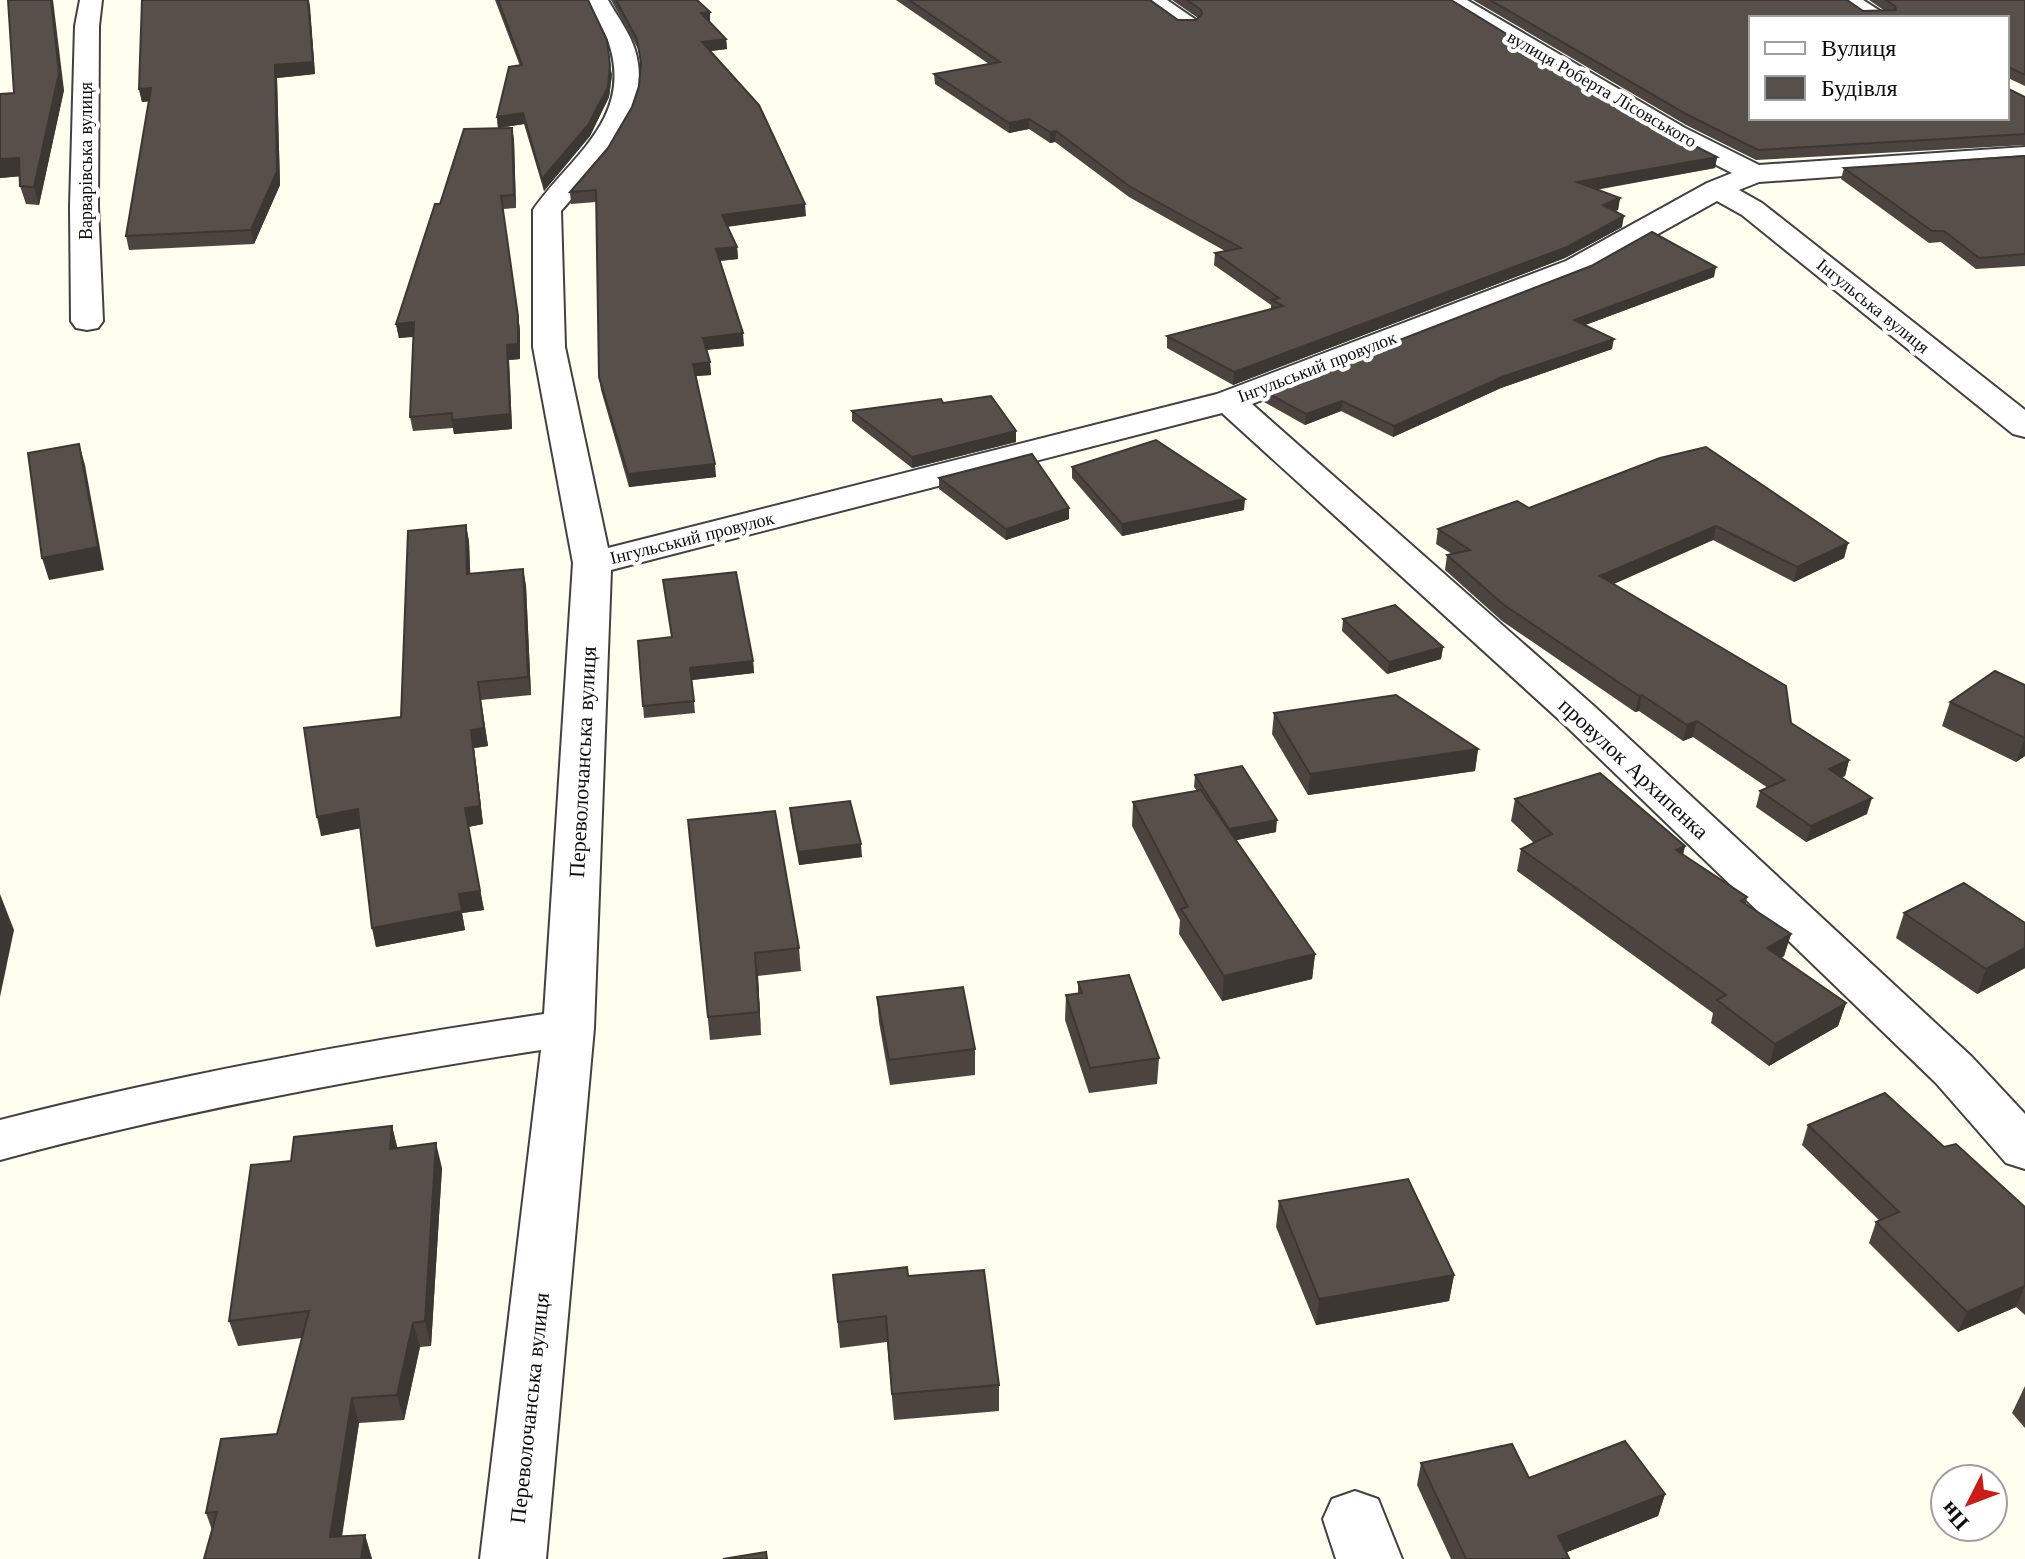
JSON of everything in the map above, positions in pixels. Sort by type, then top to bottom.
[{"type":"street","name":"Варварівська вулиця","points":[[87,321],[84,206],[87,26],[91,0]]},
{"type":"street","name":"Переволочанська вулиця","points":[[513,1559],[569,1028],[592,563],[549,347],[547,210],[595,156],[626,101],[623,50],[597,0]]},
{"type":"street","points":[[1151,0],[1187,22]]},
{"type":"street","name":"вулиця Роберта Лісовського","points":[[1451,0],[1676,134],[1755,174]]},
{"type":"street","points":[[1846,0],[1875,16]]},
{"type":"street","name":"Інгульський провулок","points":[[592,563],[1229,401],[1577,267],[1717,189],[1755,174],[2025,155]]},
{"type":"street","name":"Інгульська вулиця","points":[[1717,189],[1752,209],[2025,427]]},
{"type":"street","name":"провулок Архипенка","points":[[1229,401],[1580,716],[1954,1070],[2025,1149]]},
{"type":"street","points":[[0,1140],[76,1119],[385,1054],[569,1028]]},
{"type":"building","points":[[8,0],[51,0],[59,73],[34,187],[20,186],[19,158],[0,159],[0,94],[14,93]]},
{"type":"building","points":[[142,0],[308,0],[313,62],[275,65],[277,171],[251,230],[126,236],[151,88],[139,89]]},
{"type":"building","points":[[498,0],[588,0],[607,40],[610,65],[608,87],[588,125],[542,179],[523,113],[497,117],[509,67],[522,65]]},
{"type":"building","points":[[616,0],[697,0],[710,12],[701,13],[726,39],[702,42],[759,105],[805,204],[722,215],[737,247],[716,249],[743,333],[703,338],[710,362],[693,364],[715,464],[628,474],[599,377],[596,190],[570,192],[608,148],[632,107],[639,86],[641,63],[637,39]]},
{"type":"building","points":[[909,0],[1150,0],[1178,20],[1196,20],[1202,14],[1201,10],[1187,0],[1451,0],[1667,132],[1717,157],[1577,182],[1620,198],[1603,205],[1624,216],[1567,247],[1234,372],[1167,336],[1283,306],[1272,300],[1279,298],[1215,253],[1241,248],[1129,186],[1056,131],[1050,132],[1029,119],[1009,123],[934,74],[1000,62]]},
{"type":"building","points":[[1490,0],[1847,0],[1863,11],[1896,10],[1886,0],[2025,0],[2025,75],[2009,67],[2009,16],[1749,16],[1749,120],[2009,120],[2009,89],[2025,97],[2025,134],[1758,150],[1688,115]]},
{"type":"building","points":[[512,128],[514,195],[501,196],[518,316],[518,344],[507,345],[510,414],[452,420],[452,413],[410,417],[414,322],[396,324],[435,204],[440,204],[464,129]]},
{"type":"building","points":[[2025,156],[2025,254],[1979,258],[1944,231],[1932,231],[1844,168]]},
{"type":"building","points":[[1652,232],[1716,267],[1574,320],[1614,339],[1502,377],[1394,426],[1342,401],[1306,414],[1265,392],[1591,266]]},
{"type":"building","points":[[991,396],[1016,431],[912,457],[852,411],[941,399],[943,403]]},
{"type":"building","points":[[1156,440],[1245,499],[1122,524],[1072,467]]},
{"type":"building","points":[[79,444],[98,547],[42,558],[28,453]]},
{"type":"building","points":[[1706,447],[1848,543],[1797,567],[1716,526],[1600,576],[1786,686],[1791,723],[1849,760],[1829,769],[1872,798],[1811,826],[1760,791],[1785,780],[1697,721],[1687,725],[1642,695],[1639,696],[1504,605],[1447,555],[1470,550],[1438,529],[1517,501],[1529,508],[1660,458]]},
{"type":"building","points":[[1032,454],[1069,508],[1006,529],[939,478]]},
{"type":"building","points":[[466,525],[467,574],[523,569],[528,677],[478,682],[484,728],[471,730],[480,806],[465,808],[480,891],[459,894],[462,911],[372,928],[358,809],[317,817],[304,728],[401,717],[408,531]]},
{"type":"building","points":[[736,572],[753,661],[690,668],[694,701],[643,706],[638,641],[672,637],[663,580]]},
{"type":"building","points":[[1395,605],[1443,647],[1389,662],[1343,619]]},
{"type":"building","points":[[1995,671],[2025,685],[2025,738],[1950,702]]},
{"type":"building","points":[[1396,695],[1478,749],[1310,774],[1274,713]]},
{"type":"building","points":[[1242,766],[1277,820],[1229,829],[1195,775]]},
{"type":"building","points":[[1600,773],[1685,846],[1676,850],[1747,897],[1741,901],[1791,934],[1767,948],[1846,1003],[1775,1044],[1717,1000],[1726,995],[1521,849],[1552,834],[1515,799]]},
{"type":"building","points":[[1201,790],[1315,954],[1224,976],[1181,909],[1188,907],[1133,802]]},
{"type":"building","points":[[850,801],[861,844],[798,852],[790,808]]},
{"type":"building","points":[[775,811],[799,948],[755,953],[759,1012],[708,1017],[688,820]]},
{"type":"building","points":[[1964,883],[2025,923],[2025,948],[1986,969],[1904,913]]},
{"type":"building","points":[[1129,975],[1159,1058],[1090,1068],[1066,995],[1082,993],[1078,982]]},
{"type":"building","points":[[963,987],[975,1049],[889,1060],[877,997]]},
{"type":"building","points":[[1885,1093],[1944,1147],[1956,1144],[2025,1207],[2025,1286],[1967,1312],[1876,1222],[1899,1212],[1808,1125]]},
{"type":"building","points":[[392,1126],[390,1149],[436,1143],[425,1321],[413,1323],[397,1395],[352,1398],[330,1537],[365,1535],[361,1559],[204,1559],[217,1512],[206,1513],[221,1439],[277,1434],[309,1311],[229,1321],[251,1165],[291,1161],[294,1137]]},
{"type":"building","points":[[1408,1179],[1454,1275],[1319,1299],[1279,1201]]},
{"type":"building","points":[[907,1267],[908,1276],[984,1270],[999,1385],[892,1394],[886,1316],[838,1322],[833,1275]]},
{"type":"building","points":[[1625,1441],[1665,1494],[1558,1536],[1569,1558],[1563,1559],[1466,1559],[1421,1463],[1512,1444],[1529,1478]]},
{"type":"building","points":[[766,1552],[767,1559],[723,1559]]}]
